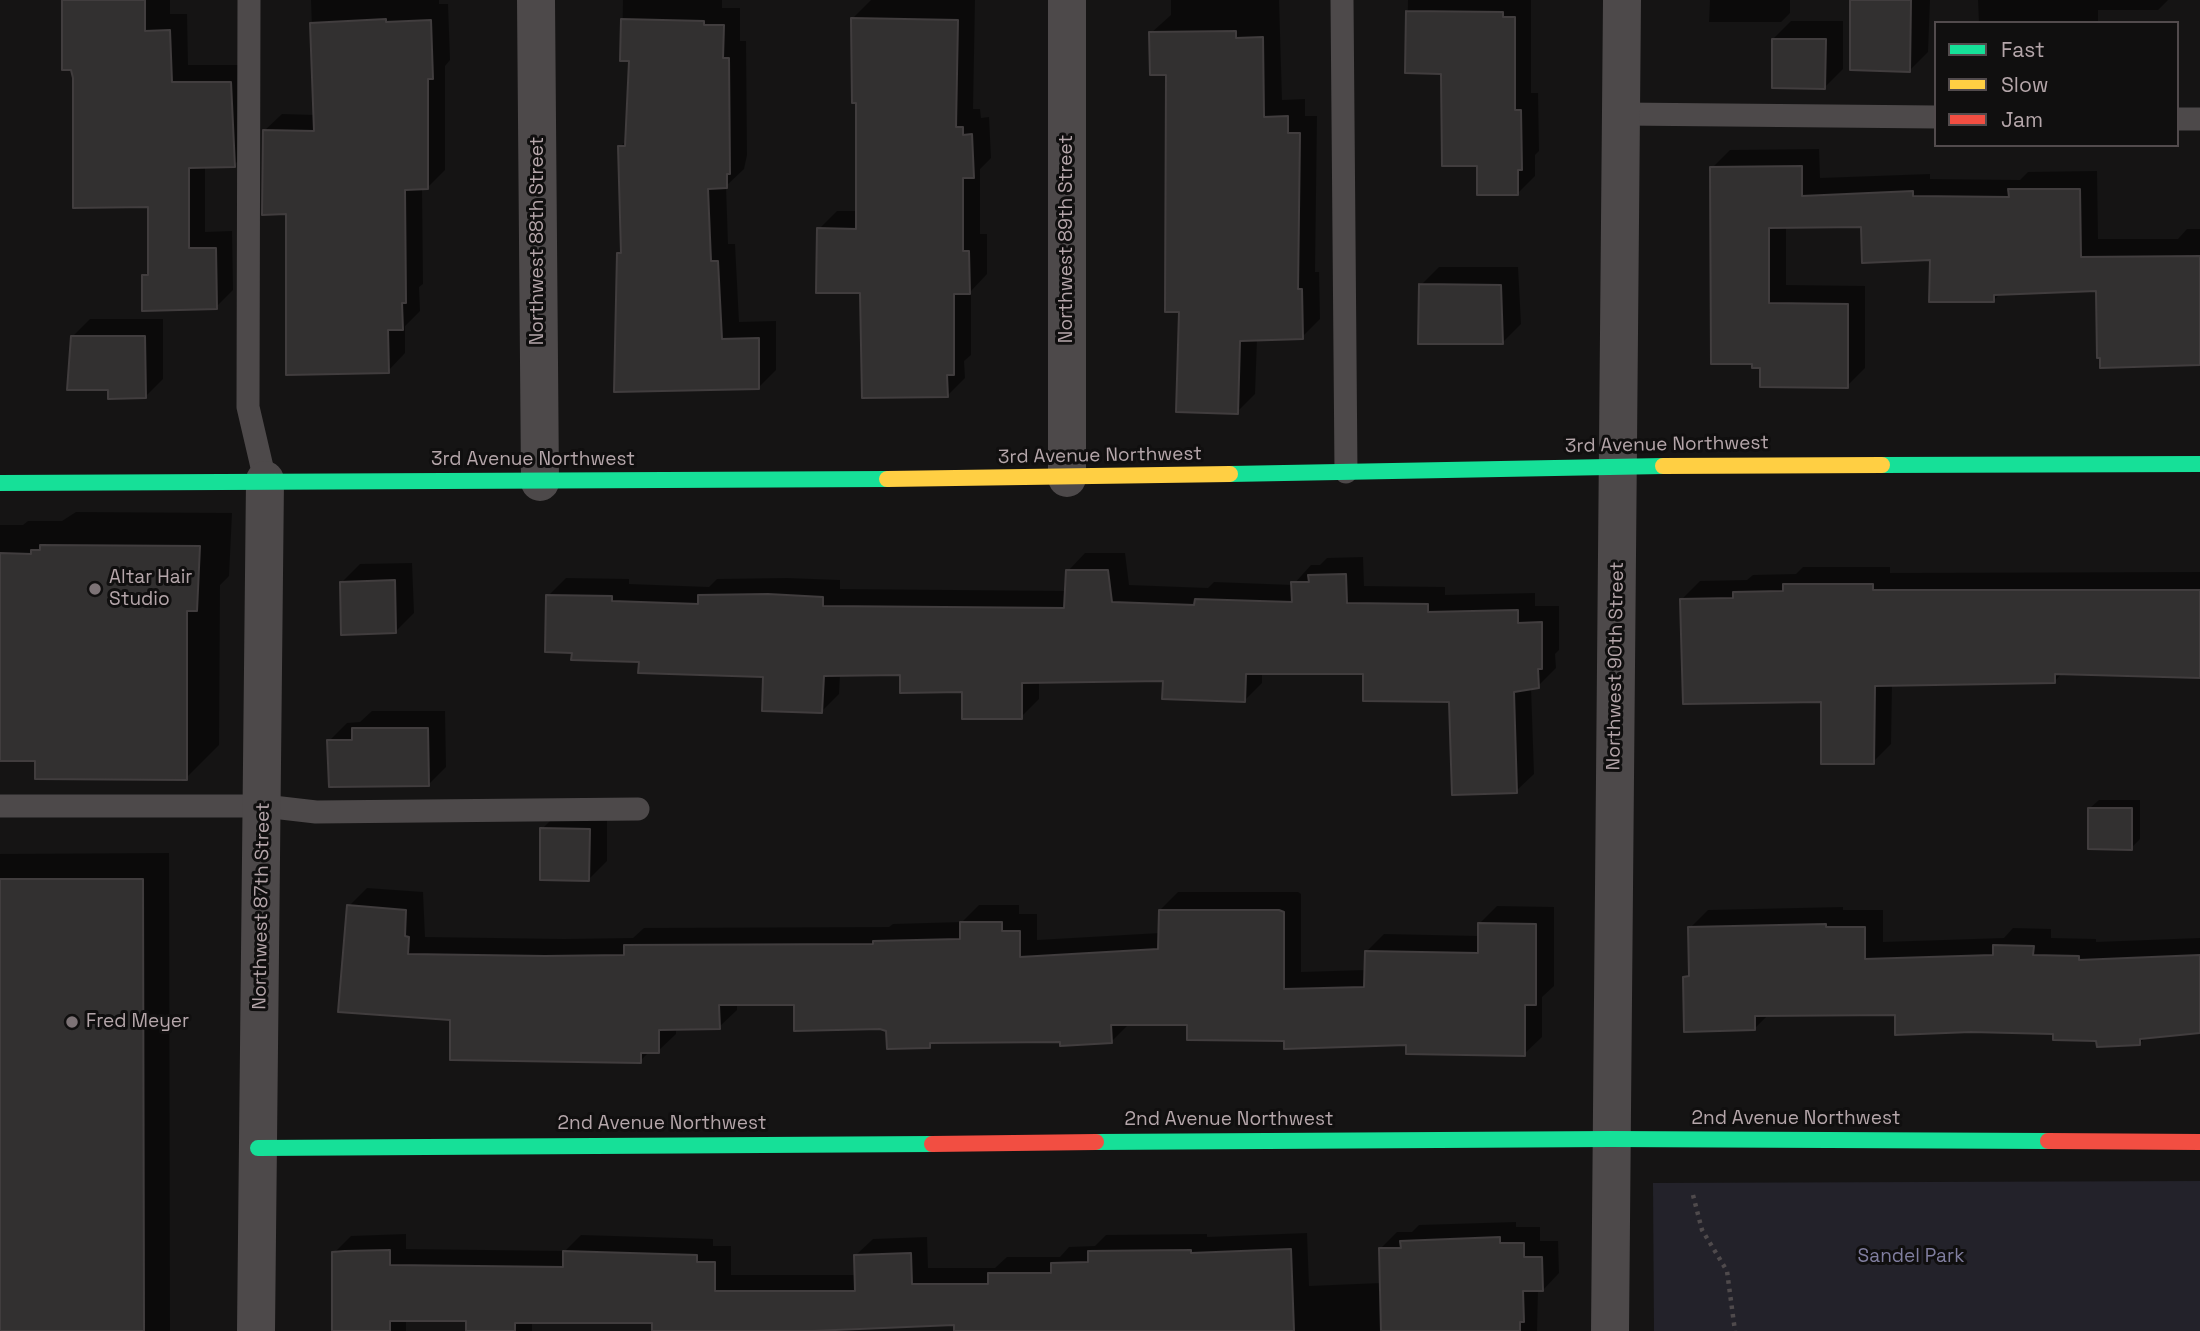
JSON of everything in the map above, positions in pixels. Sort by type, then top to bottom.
[{"type":"street","name":"Northwest 88th Street","points":[[536,0],[540,482]]},
{"type":"street","name":"Northwest 89th Street","points":[[1067,0],[1067,478]]},
{"type":"street","name":"Northwest 90th Street","points":[[1610,1331],[1622,0]]},
{"type":"street","name":"3rd Avenue Northwest","points":[[0,484],[265,480],[540,482],[1067,478],[1619,466],[2200,464]]},
{"type":"street","name":"Northwest 87th Street","points":[[256,1331],[264,806],[265,480]]},
{"type":"street","name":"2nd Avenue Northwest","points":[[258,1148],[1610,1139],[2200,1142]]},
{"type":"lane","points":[[249,0],[248,407],[265,480]]},
{"type":"lane","points":[[1342,0],[1346,472]]},
{"type":"lane","points":[[1622,114],[1934,117]]},
{"type":"lane","points":[[2179,119],[2200,119]]},
{"type":"lane","points":[[0,806],[264,806],[316,812],[638,809]]},
{"type":"path","points":[[1693,1195],[1702,1230],[1727,1271],[1735,1331]]},
{"type":"green space","name":"Sandel Park","points":[[2200,1181],[2200,1331],[1654,1331],[1653,1183]]},
{"type":"building","points":[[62,0],[145,0],[145,31],[170,30],[172,82],[231,82],[235,167],[189,168],[189,248],[216,248],[217,309],[142,311],[142,275],[148,275],[148,207],[73,208],[73,78],[71,70],[62,70]]},
{"type":"building","points":[[1850,0],[1911,0],[1910,72],[1850,70]]},
{"type":"building","points":[[1406,11],[1503,12],[1503,17],[1515,17],[1515,110],[1521,110],[1522,170],[1518,170],[1518,195],[1477,195],[1477,166],[1442,166],[1441,74],[1405,73]]},
{"type":"building","points":[[851,18],[958,20],[956,127],[963,127],[963,135],[972,134],[974,178],[963,178],[963,251],[969,251],[970,294],[954,294],[954,375],[947,375],[948,397],[862,398],[860,293],[816,293],[817,228],[856,229],[856,103],[852,103]]},
{"type":"building","points":[[386,19],[386,22],[431,20],[433,79],[428,79],[428,189],[405,190],[406,303],[402,303],[403,330],[388,330],[389,373],[286,375],[286,214],[262,215],[263,130],[314,131],[310,23]]},
{"type":"building","points":[[621,19],[704,21],[704,25],[724,25],[723,58],[729,58],[730,174],[727,174],[727,188],[708,189],[711,261],[718,261],[722,339],[759,338],[759,389],[614,392],[617,253],[621,253],[618,146],[625,146],[629,61],[620,61]]},
{"type":"building","points":[[1236,31],[1236,38],[1263,37],[1264,117],[1288,116],[1288,133],[1300,133],[1298,289],[1302,289],[1303,339],[1240,341],[1238,414],[1176,412],[1179,312],[1165,312],[1166,75],[1150,75],[1149,32]]},
{"type":"building","points":[[1772,39],[1826,39],[1825,89],[1772,88]]},
{"type":"building","points":[[1802,166],[1802,196],[1913,191],[1913,196],[2009,197],[2008,189],[2080,189],[2081,257],[2200,256],[2200,365],[2100,368],[2100,358],[2097,358],[2096,291],[1994,295],[1994,302],[1929,302],[1930,260],[1862,263],[1861,227],[1769,228],[1769,303],[1848,304],[1848,388],[1760,387],[1760,368],[1752,368],[1752,364],[1711,364],[1710,167]]},
{"type":"building","points":[[1419,284],[1501,285],[1503,344],[1418,344]]},
{"type":"building","points":[[71,336],[145,336],[146,398],[108,399],[108,390],[67,390]]},
{"type":"building","points":[[40,545],[200,546],[197,611],[187,611],[187,780],[35,779],[35,761],[0,761],[0,553],[31,554],[31,550],[40,550]]},
{"type":"building","points":[[1066,570],[1108,570],[1112,602],[1194,605],[1195,599],[1292,602],[1291,582],[1309,582],[1308,575],[1346,574],[1347,603],[1428,604],[1428,612],[1518,610],[1518,623],[1542,622],[1542,669],[1538,669],[1539,688],[1514,692],[1517,793],[1452,795],[1449,702],[1363,701],[1363,674],[1246,674],[1245,702],[1162,699],[1163,681],[1022,683],[1022,719],[962,719],[962,692],[900,693],[900,675],[824,676],[822,713],[762,711],[763,677],[638,673],[639,662],[571,660],[572,653],[545,652],[546,595],[612,596],[612,601],[698,604],[698,595],[768,594],[823,597],[823,606],[1064,608]]},
{"type":"building","points":[[395,580],[396,633],[341,635],[340,582]]},
{"type":"building","points":[[1783,584],[1873,584],[1873,590],[2200,590],[2200,678],[2055,674],[2055,683],[1875,686],[1874,764],[1821,764],[1821,702],[1683,704],[1680,599],[1733,598],[1733,592],[1783,591]]},
{"type":"building","points":[[352,728],[428,728],[429,786],[329,787],[327,740],[352,740]]},
{"type":"building","points":[[2088,808],[2132,808],[2132,850],[2088,849]]},
{"type":"building","points":[[540,828],[590,829],[589,881],[540,880]]},
{"type":"building","name":"Fred Meyer","points":[[0,879],[143,879],[144,1331],[0,1331]]},
{"type":"building","points":[[347,905],[406,910],[405,936],[409,937],[408,954],[545,956],[624,955],[624,945],[873,944],[873,941],[960,939],[960,922],[1002,922],[1002,931],[1020,931],[1020,957],[1158,949],[1159,910],[1279,910],[1284,912],[1284,989],[1364,987],[1365,951],[1478,953],[1478,923],[1536,924],[1536,1005],[1525,1005],[1525,1056],[1406,1054],[1406,1045],[1284,1049],[1284,1041],[1187,1040],[1187,1025],[1111,1025],[1112,1043],[1060,1046],[1060,1042],[930,1043],[930,1048],[887,1049],[886,1031],[880,1029],[794,1031],[794,1005],[719,1005],[720,1029],[659,1030],[659,1053],[641,1053],[641,1063],[450,1060],[450,1020],[338,1012]]},
{"type":"building","points":[[1826,924],[1826,927],[1865,927],[1865,959],[1993,955],[1993,945],[2034,946],[2033,955],[2079,956],[2079,960],[2200,955],[2200,1033],[2140,1039],[2140,1045],[2097,1047],[2096,1041],[2053,1040],[2053,1034],[1971,1032],[1895,1035],[1895,1015],[1755,1016],[1755,1030],[1684,1032],[1683,977],[1689,976],[1688,927]]},
{"type":"building","points":[[1500,1237],[1500,1243],[1524,1243],[1524,1257],[1542,1257],[1543,1291],[1523,1291],[1524,1322],[1520,1322],[1520,1331],[1381,1331],[1379,1248],[1401,1248],[1400,1241]]},
{"type":"building","points":[[1291,1249],[1294,1331],[954,1331],[954,1325],[812,1331],[652,1331],[652,1323],[515,1323],[515,1331],[466,1331],[466,1321],[390,1321],[390,1331],[332,1331],[332,1252],[390,1250],[390,1265],[563,1267],[563,1251],[697,1255],[697,1262],[715,1262],[715,1291],[855,1291],[854,1255],[911,1253],[912,1284],[988,1284],[988,1273],[1051,1273],[1051,1263],[1088,1262],[1088,1251],[1191,1250],[1191,1253]]},
{"type":"traffic: fast","points":[[1882,465],[2200,464]]},
{"type":"traffic: fast","points":[[1230,474],[1663,466]]},
{"type":"traffic: fast","points":[[0,483],[887,479]]},
{"type":"traffic: fast","points":[[1096,1142],[1610,1139],[2048,1141]]},
{"type":"traffic: fast","points":[[258,1148],[932,1144]]},
{"type":"traffic: slow","points":[[1663,466],[1882,465]]},
{"type":"traffic: slow","points":[[887,479],[1230,474]]},
{"type":"traffic: jam","points":[[2048,1141],[2200,1142]]},
{"type":"traffic: jam","points":[[932,1144],[1096,1142]]},
{"type":"place","name":"Altar Hair Studio","points":[[95,589]]},
{"type":"place","name":"Fred Meyer","points":[[72,1022]]}]
